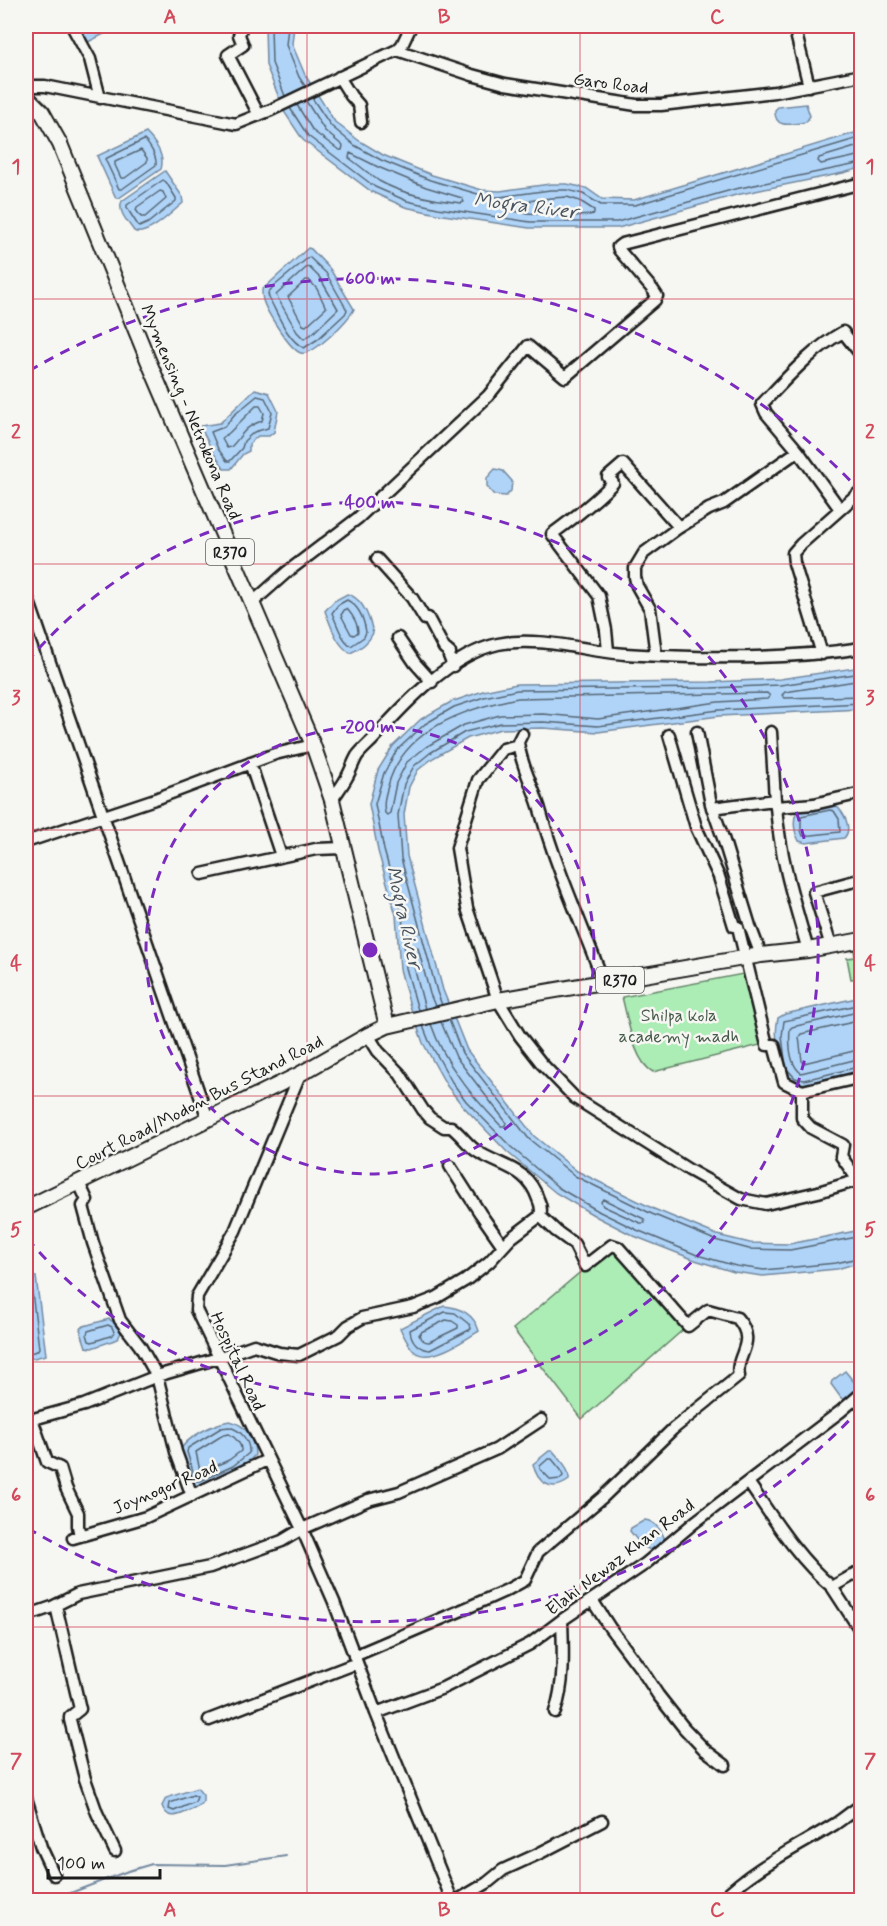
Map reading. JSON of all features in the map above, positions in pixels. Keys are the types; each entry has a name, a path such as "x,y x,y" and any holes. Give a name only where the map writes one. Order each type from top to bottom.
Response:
{"main road":[{"name":"Mymensing - Netrokona Road","path":"26,96 42,112 60,144 148,360 313,745 332,800 387,1026"},
{"name":"R370","path":"387,1026 494,1001 861,940"},
{"name":"Court Road/Modon Bus Stand Road","path":"26,1208 300,1074 387,1026"}],"street":[{"path":"72,26 90,59 100,98"},
{"path":"242,26 239,35 243,45 228,55 259,115"},
{"path":"26,86 45,86 236,124 271,110 397,50 411,26"},
{"path":"794,26 809,86"},
{"name":"Garo Road","path":"397,50 506,84 636,105 661,105 775,92 861,75"},
{"path":"337,78 359,105 361,122"},
{"path":"252,603 287,572 358,518 488,396 528,346 565,377 655,300 657,296 653,290 619,250 618,247 622,244 861,183"},
{"path":"840,508 798,451 766,413 762,404 808,359 843,332 861,356"},
{"path":"656,655 650,609 637,586 635,568 644,553 679,527 724,503 798,451"},
{"path":"608,651 598,596 552,534 587,508 605,491 613,483 608,477 623,464 679,527"},
{"path":"822,654 793,553 861,490"},
{"path":"377,559 412,598 425,619 428,618 444,648 450,653 453,666"},
{"path":"26,593 208,1119"},
{"path":"398,639 432,682"},
{"path":"332,800 357,756 389,722 453,666 474,654 498,645 522,642 656,655 786,657 861,648"},
{"path":"696,732 712,808 761,955"},
{"path":"771,732 778,831 787,879 808,950"},
{"path":"522,734 518,745 542,813 543,824 604,983"},
{"path":"669,735 696,827 718,877 734,926 738,927 767,1045 774,1045 784,1082 802,1091 861,1077"},
{"path":"26,842 158,798 275,754 313,745"},
{"path":"518,745 503,749 478,780 457,848 467,908 494,1001 542,1064 575,1098 689,1170 741,1199 766,1204 861,1179"},
{"path":"250,763 281,856"},
{"path":"712,808 775,803 814,804 861,792 859,782 861,782"},
{"path":"202,874 316,849 344,848"},
{"path":"831,946 814,892 861,879"},
{"path":"29,1420 84,1405 157,1376 255,1345 285,1354 298,1355 339,1335 348,1326 362,1318 413,1307 436,1298 489,1262 511,1238 540,1216 542,1209 535,1187 529,1180 513,1169 478,1152 452,1127 444,1126 430,1118 400,1074 378,1052 368,1035"},
{"name":"Hospital Road","path":"300,1074 235,1231 197,1296 196,1310 302,1529 334,1602 376,1713 452,1900"},
{"path":"802,1091 802,1118 811,1128 843,1145 841,1156 855,1176 861,1179"},
{"path":"450,1166 503,1246"},
{"path":"79,1183 87,1200 82,1206 93,1243 120,1320 141,1346 157,1376 176,1452 192,1496"},
{"path":"208,1720 356,1660 525,1580 538,1552 603,1497 673,1429 739,1376 737,1369 746,1348 746,1334 737,1318 708,1310 688,1326 618,1247 612,1245 585,1266 574,1244 540,1216"},
{"name":"Elahi Newaz Khan Road","path":"376,1713 443,1688 530,1644 645,1564 695,1522 841,1411 861,1393"},
{"name":"Joynogor Road","path":"29,1420 47,1462 60,1468 66,1488 78,1513 76,1537 146,1517 267,1460"},
{"path":"26,1616 56,1606 78,1594 210,1567 282,1541 302,1529 368,1500 399,1492 497,1449 541,1420"},
{"path":"748,1482 798,1550 832,1587 861,1633"},
{"path":"832,1587 861,1570"},
{"path":"592,1600 658,1695 684,1728 705,1750 725,1765"},
{"path":"56,1606 80,1709 70,1717 72,1730 84,1779 115,1851"},
{"path":"555,1712 561,1695 563,1678 562,1620"},
{"path":"26,1798 41,1847 54,1875"},
{"path":"722,1900 733,1889 762,1869 861,1805"},
{"path":"458,1900 487,1883 503,1870 602,1821"}],"green space":[{"path":"861,949 861,978 851,979 847,958 855,957 854,950"},
{"name":"Shilpa kola academy madh","path":"748,973 764,1044 653,1072 646,1066 632,1038 622,997"},
{"path":"613,1247 685,1328 582,1419 513,1329 604,1252"}],"water":[{"path":"75,26 108,26 106,33 86,43"},
{"name":"Mogra River","path":"265,26 294,26 292,44 305,75 335,122 358,140 383,155 432,175 482,190 500,191 567,184 586,188 602,199 634,200 861,131 861,168 736,195 618,228 529,228 405,207 372,192 303,140 285,113 266,65"},
{"path":"806,104 810,116 806,122 785,124 777,121 775,110 778,107"},
{"path":"146,133 160,154 161,169 116,198 97,156"},
{"path":"165,171 182,196 183,203 152,228 146,231 134,231 122,213 122,201"},
{"path":"308,248 330,269 354,309 322,343 306,353 301,353 291,345 273,321 263,300 262,290"},
{"path":"255,389 269,393 278,411 274,432 269,436 258,436 249,444 249,451 243,454 231,469 224,469 200,426 220,423"},
{"path":"495,469 503,471 512,481 511,491 506,496 494,495 487,487 487,478"},
{"path":"347,594 362,604 373,633 363,646 350,653 338,640 325,611 334,601"},
{"name":"Mogra River","path":"861,667 861,709 719,716 598,732 543,728 501,729 468,738 433,758 418,770 409,787 404,814 407,856 443,990 467,1050 534,1136 577,1171 654,1209 717,1235 750,1243 789,1244 861,1230 861,1262 837,1269 763,1276 734,1272 695,1260 634,1236 556,1193 507,1152 447,1086 423,1043 410,1006 400,969 396,915 378,851 369,804 378,770 393,746 421,719 451,702 483,691 517,684 780,679"},
{"path":"835,805 846,821 848,830 844,838 806,843 799,841 794,826 797,811"},
{"path":"861,997 861,1071 805,1086 787,1079 778,1049 776,1034 778,1018 785,1014"},
{"path":"26,1275 36,1277 46,1355 26,1360"},
{"path":"444,1306 466,1313 474,1320 479,1331 457,1345 438,1353 421,1355 415,1352 400,1328"},
{"path":"109,1319 117,1324 121,1332 118,1339 92,1348 86,1347 80,1329"},
{"path":"845,1371 859,1388 845,1400 831,1384"},
{"path":"230,1421 249,1433 255,1455 227,1476 209,1484 193,1487 180,1451 188,1441 202,1432"},
{"path":"549,1451 553,1451 564,1464 569,1476 569,1480 557,1486 551,1486 542,1481 533,1464"},
{"path":"645,1520 661,1531 665,1542 652,1551 641,1545 630,1531 631,1528"},
{"path":"197,1788 203,1795 203,1802 198,1807 175,1816 166,1813 162,1806 166,1798"}],"waterway":[{"path":"26,1896 60,1897 152,1864 225,1865 286,1856"}]}
